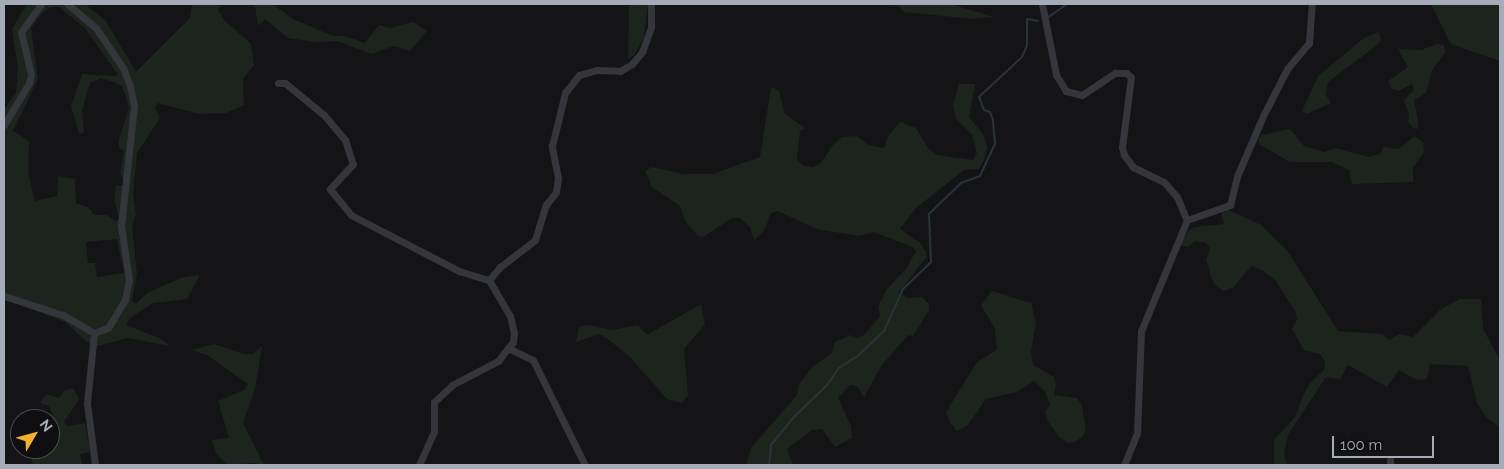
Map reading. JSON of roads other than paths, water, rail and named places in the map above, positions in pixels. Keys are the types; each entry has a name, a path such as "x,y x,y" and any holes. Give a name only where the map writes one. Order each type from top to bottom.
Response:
{"street":[{"path":"4,125 29,84 30,74 21,32 41,4"},
{"path":"4,296 63,315 94,333 103,333 118,316 129,280 121,226 134,106 123,68 96,28 67,4"},
{"path":"489,280 500,267 534,240 546,205 556,192 558,178 552,146 566,93 579,75 597,70 620,71 632,64 642,52 651,27 651,4"},
{"path":"1042,4 1056,75 1066,91 1082,95 1115,73 1126,73 1131,77 1122,147 1124,155 1133,167 1164,182 1177,197 1187,220 1141,331 1137,433 1124,465"},
{"path":"1187,220 1230,205 1238,174 1260,122 1287,69 1309,43 1312,4"},
{"path":"278,83 285,83 324,115 346,140 353,164 330,189 351,215 459,270 489,280 513,325 510,349 498,361 452,385 434,402 434,432 419,465"},
{"path":"94,333 87,403 95,465"},
{"path":"510,349 533,360 585,465"}],"waterway":[{"path":"1047,18 1067,4"},
{"path":"769,465 771,445 793,418 827,385 839,368 859,355 884,331 903,289 931,262 929,214 961,183 980,176 995,144 993,120 990,112 984,110 979,97 1022,57 1027,45 1027,19 1038,21"}]}
